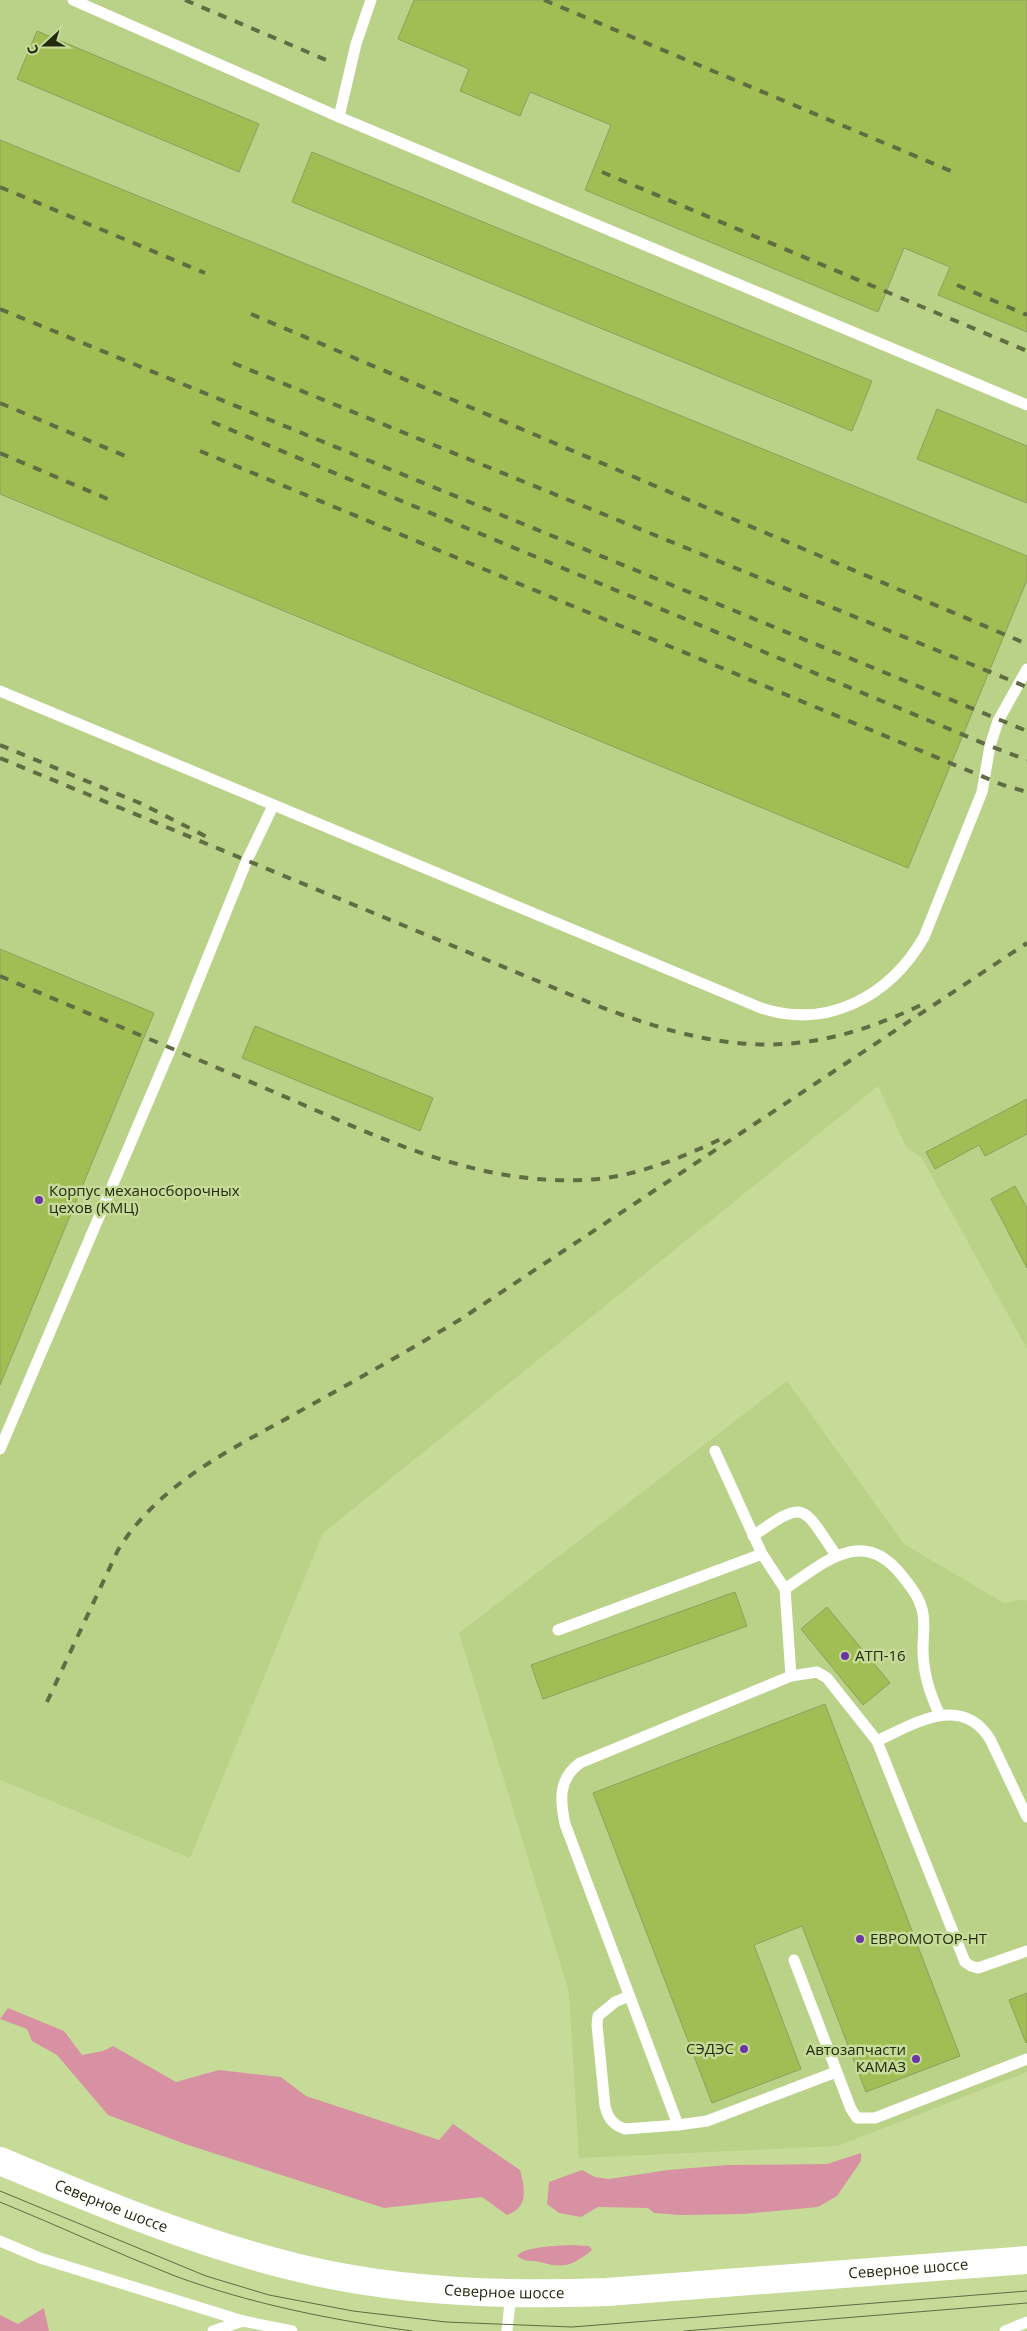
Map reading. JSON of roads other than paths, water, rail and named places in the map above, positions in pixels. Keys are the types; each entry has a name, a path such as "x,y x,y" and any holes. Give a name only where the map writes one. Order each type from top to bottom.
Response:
{"main road":[{"name":"Северное шоссе","path":"0,2161 121,2212 225,2247 299,2268 418,2286 511,2293 607,2292 1027,2260"}],"lane":[{"path":"73,0 339,117 1027,405"},
{"path":"339,117 356,44 371,0"},
{"path":"0,691 761,1008 794,1016 832,1011 854,1004 871,995 915,953 924,937 982,792 990,746 998,721 1027,669"},
{"path":"0,1449 171,1048 247,860 273,806"},
{"path":"715,1451 762,1554 785,1589 791,1676"},
{"path":"753,1536 794,1510 802,1512 810,1518 836,1555"},
{"path":"785,1589 836,1555 854,1550 884,1558 896,1568 918,1599 923,1614 925,1677 940,1715"},
{"path":"558,1630 762,1554"},
{"path":"678,2125 566,1824 561,1805 561,1790 572,1769 580,1764 791,1676 817,1672 827,1678 877,1741 964,1962 978,1968 1027,1951"},
{"path":"877,1741 940,1715 967,1717 983,1728 1027,1817"},
{"path":"794,1960 850,2109 857,2118 875,2118 1027,2059"},
{"path":"629,1996 615,2002 598,2016 597,2025 604,2106 608,2116 619,2127 625,2129 707,2122 836,2072"},
{"path":"0,2241 40,2258 243,2320 292,2331"},
{"path":"506,2331 511,2293"},
{"path":"213,2331 243,2320"},
{"path":"1005,2331 1027,2322"}],"tram line":[{"path":"0,2191 206,2276 269,2295 353,2311 446,2322 572,2327 1027,2291"},
{"path":"0,2202 153,2267 204,2286 292,2310 412,2331"},
{"path":"684,2331 1027,2303"}],"railway":[{"path":"185,0 331,62"},
{"path":"544,0 958,174"},
{"path":"602,172 1027,351"},
{"path":"0,187 205,273"},
{"path":"957,285 1027,315"},
{"path":"0,309 1027,731"},
{"path":"251,314 1027,644"},
{"path":"233,363 1027,687"},
{"path":"0,403 130,458"},
{"path":"212,422 1027,760"},
{"path":"200,451 1003,785 1027,792"},
{"path":"0,453 110,500"},
{"path":"0,745 142,804 211,839"},
{"path":"0,758 588,1002 633,1019 676,1032 716,1040 755,1044 795,1043 836,1036 878,1023 923,1004"},
{"path":"47,1702 118,1550 136,1525 179,1484 229,1450 461,1319 1027,943"},
{"path":"0,976 377,1136 457,1164 498,1174 540,1179 583,1180 620,1176 673,1160 723,1138"}],"place":[{"name":"Корпус механосборочных цехов (КМЦ)","path":"39,1200"},
{"name":"АТП-16","path":"845,1656"},
{"name":"ЕВРОМОТОР-НТ","path":"860,1939"},
{"name":"СЭДЭС","path":"744,2049"},
{"name":"Автозапчасти КАМАЗ","path":"916,2059"}]}
